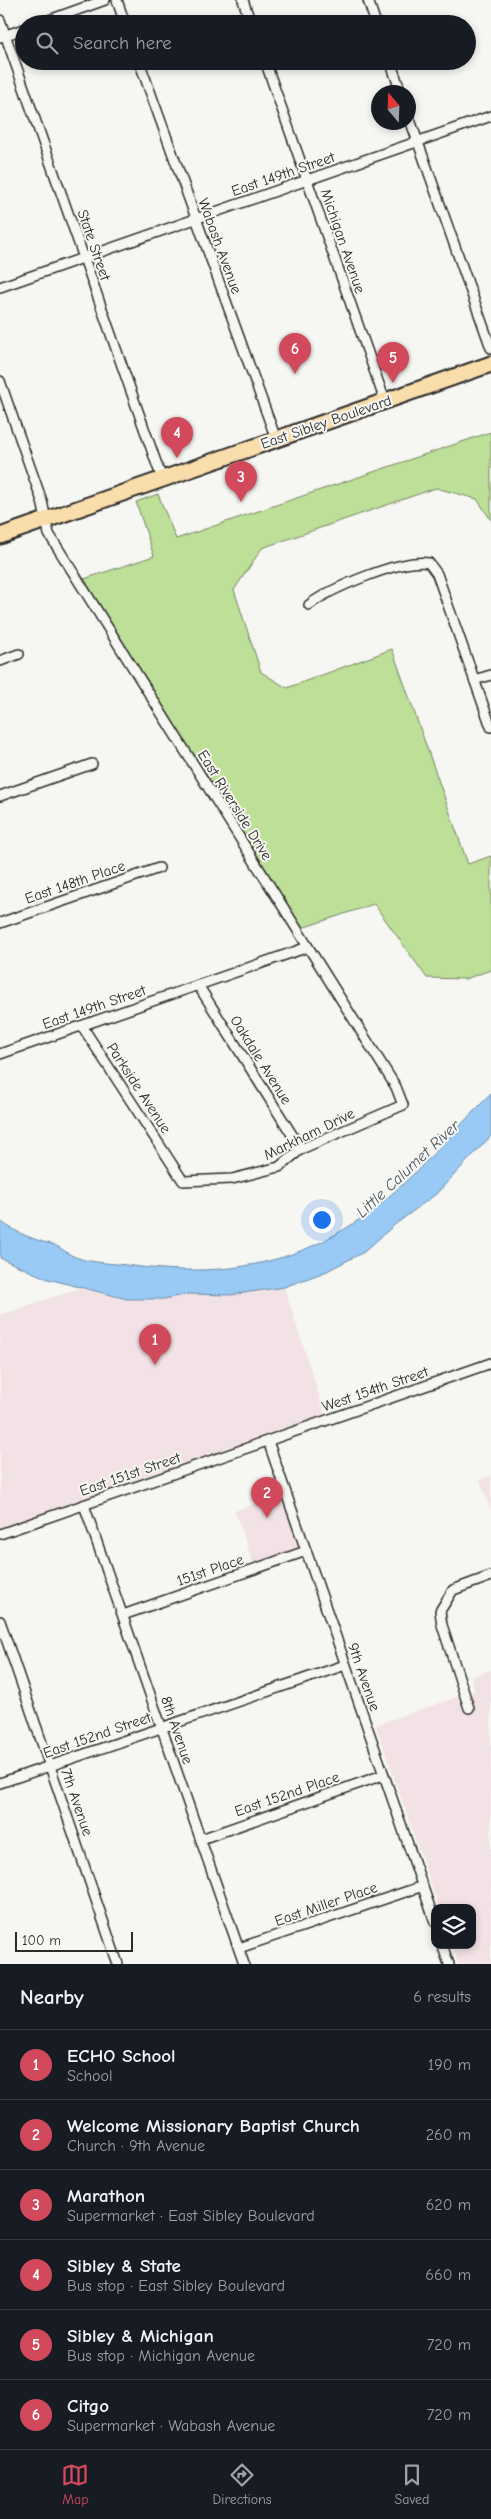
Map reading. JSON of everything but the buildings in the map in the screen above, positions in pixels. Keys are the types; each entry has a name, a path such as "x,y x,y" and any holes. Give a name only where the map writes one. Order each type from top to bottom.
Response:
{"main road":[{"name":"East Sibley Boulevard","path":"0,536 491,364"}],"street":[{"path":"63,15 105,0"},
{"path":"116,0 122,15"},
{"path":"243,0 248,15"},
{"path":"368,0 373,15"},
{"name":"State Street","path":"0,20 3,36 15,69"},
{"path":"3,36 15,32"},
{"name":"State Street","path":"15,70 162,479"},
{"name":"Wabash Avenue","path":"142,70 276,439"},
{"name":"Michigan Avenue","path":"268,70 385,401"},
{"path":"393,70 399,85"},
{"name":"East 149th Street","path":"0,287 491,116"},
{"path":"414,130 491,348"},
{"name":"East Riverside Drive","path":"0,381 42,501 49,534 396,1087 403,1105"},
{"path":"309,605 320,596 342,586 413,563 429,563 437,574 491,727"},
{"path":"0,661 19,654"},
{"path":"474,680 491,675"},
{"path":"0,796 92,764"},
{"name":"East 148th Place","path":"0,923 159,868"},
{"name":"East 149th Street","path":"0,1054 308,947"},
{"name":"Oakdale Avenue","path":"198,986 301,1150"},
{"name":"Parkside Avenue","path":"82,1026 172,1166"},
{"name":"Markham Drive","path":"172,1166 183,1181 232,1179 279,1167 301,1150 403,1105"},
{"name":"West 154th Street","path":"268,1441 491,1363"},
{"name":"East 151st Street","path":"0,1534 268,1441"},
{"name":"9th Avenue","path":"268,1441 431,1910"},
{"name":"8th Avenue","path":"84,1504 244,1964"},
{"name":"151st Place","path":"123,1615 306,1551"},
{"path":"469,1708 442,1625 440,1611 453,1590 491,1576"},
{"name":"7th Avenue","path":"0,1621 118,1964"},
{"name":"East 152nd Street","path":"0,1783 345,1665"},
{"name":"East 152nd Place","path":"201,1839 383,1775"},
{"name":"East Miller Place","path":"239,1948 423,1886"},
{"path":"443,1949 449,1964"}],"shaded area":[{"path":"284,1287 325,1414 0,1527 0,1315 80,1288 127,1299 148,1300 189,1294 230,1295"},
{"path":"491,1476 491,1511 480,1480"},
{"path":"281,1495 299,1545 297,1550 254,1566 235,1511"},
{"path":"491,1670 491,1964 458,1964 453,1949 476,1949 476,1904 438,1904 376,1725 475,1691 471,1677"}],"green space":[{"path":"491,432 491,520 477,499 436,488 262,548 234,590 261,672 287,688 392,649 468,864 491,856 491,970 465,979 427,978 374,904 302,928 84,579 154,556 136,502 158,494 176,539"}],"water":[{"path":"491,1094 491,1136 436,1194 393,1226 364,1252 325,1272 284,1287 230,1295 189,1294 164,1299 127,1299 48,1279 0,1258 0,1221 18,1232 54,1245 74,1257 102,1263 161,1269 196,1270 229,1268 261,1263 292,1254 323,1241 352,1224 396,1191"}],"place":[{"name":"Citgo","path":"295,374"},
{"name":"Sibley & Michigan","path":"393,383"},
{"name":"Sibley & State","path":"177,458"},
{"name":"Marathon","path":"241,502"},
{"name":"ECHO School","path":"155,1365"},
{"name":"Welcome Missionary Baptist Church","path":"267,1518"}],"water label":[{"name":"Little Calumet River","path":"408,1169"}]}
